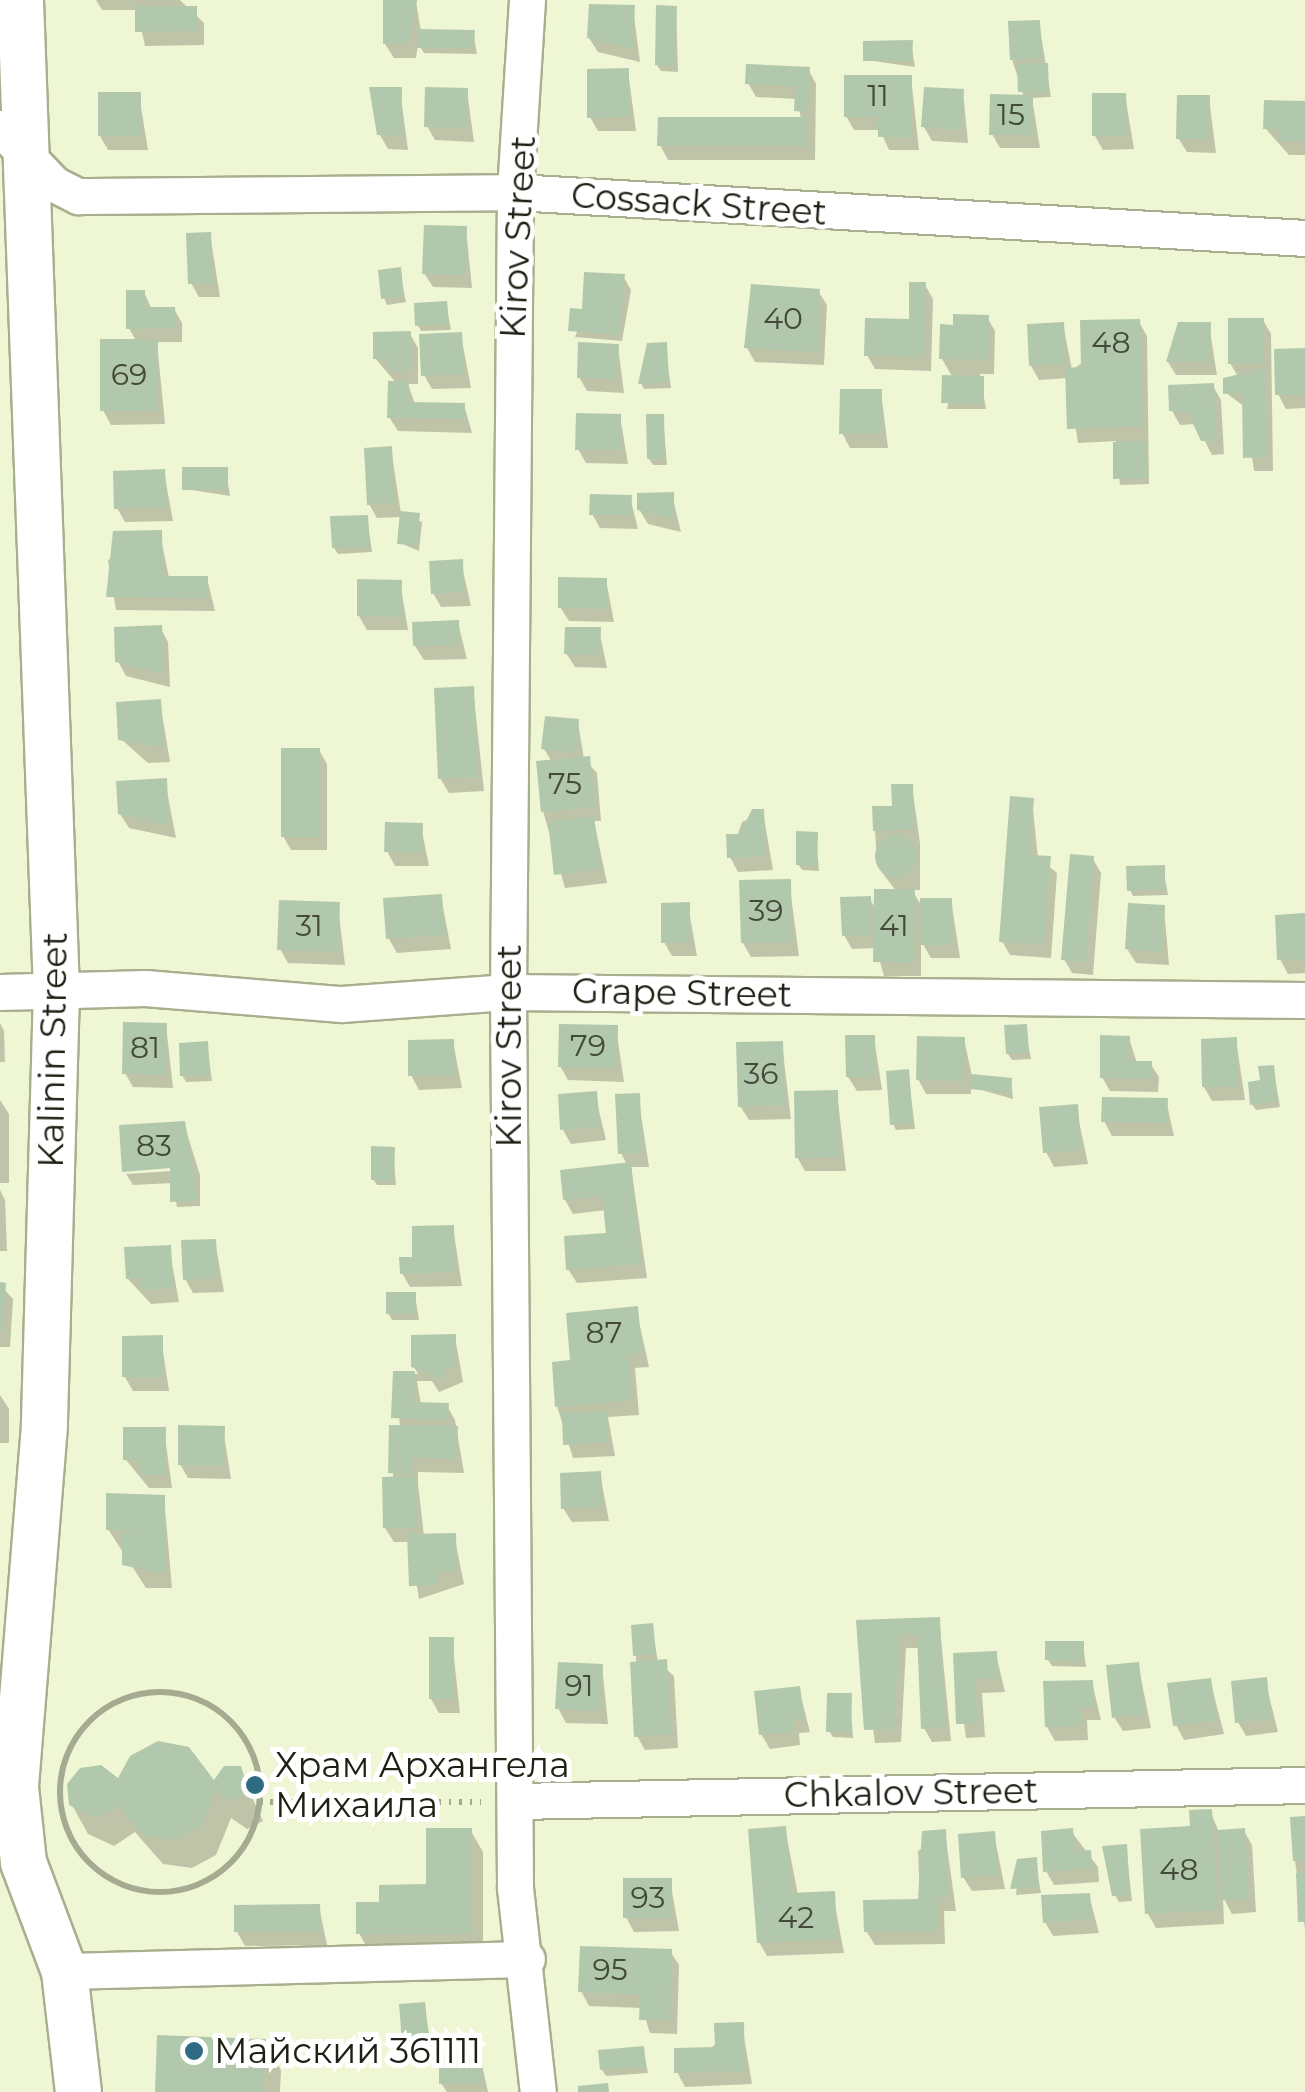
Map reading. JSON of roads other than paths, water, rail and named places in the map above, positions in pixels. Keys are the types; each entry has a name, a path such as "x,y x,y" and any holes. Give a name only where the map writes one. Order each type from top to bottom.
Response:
{"street":[{"name":"Kalinin Street","path":"20,0 13,144 56,990 44,1425 8,1788 23,1862 64,1971 78,2092"},
{"name":"Kirov Street","path":"527,0 515,192 508,992 515,1888 527,1960 538,2092"},
{"name":"Cossack Street","path":"13,144 54,184 108,198 515,192 1305,238"},
{"name":"Grape Street","path":"0,992 56,990 342,1004 508,992 1305,1000"},
{"name":"Chkalov Street","path":"517,1802 1305,1785"},
{"path":"64,1971 527,1960"}],"place":[{"name":"Храм Архангела Михаила","path":"255,1785"},
{"name":"Майский 361111","path":"194,2051"}]}
